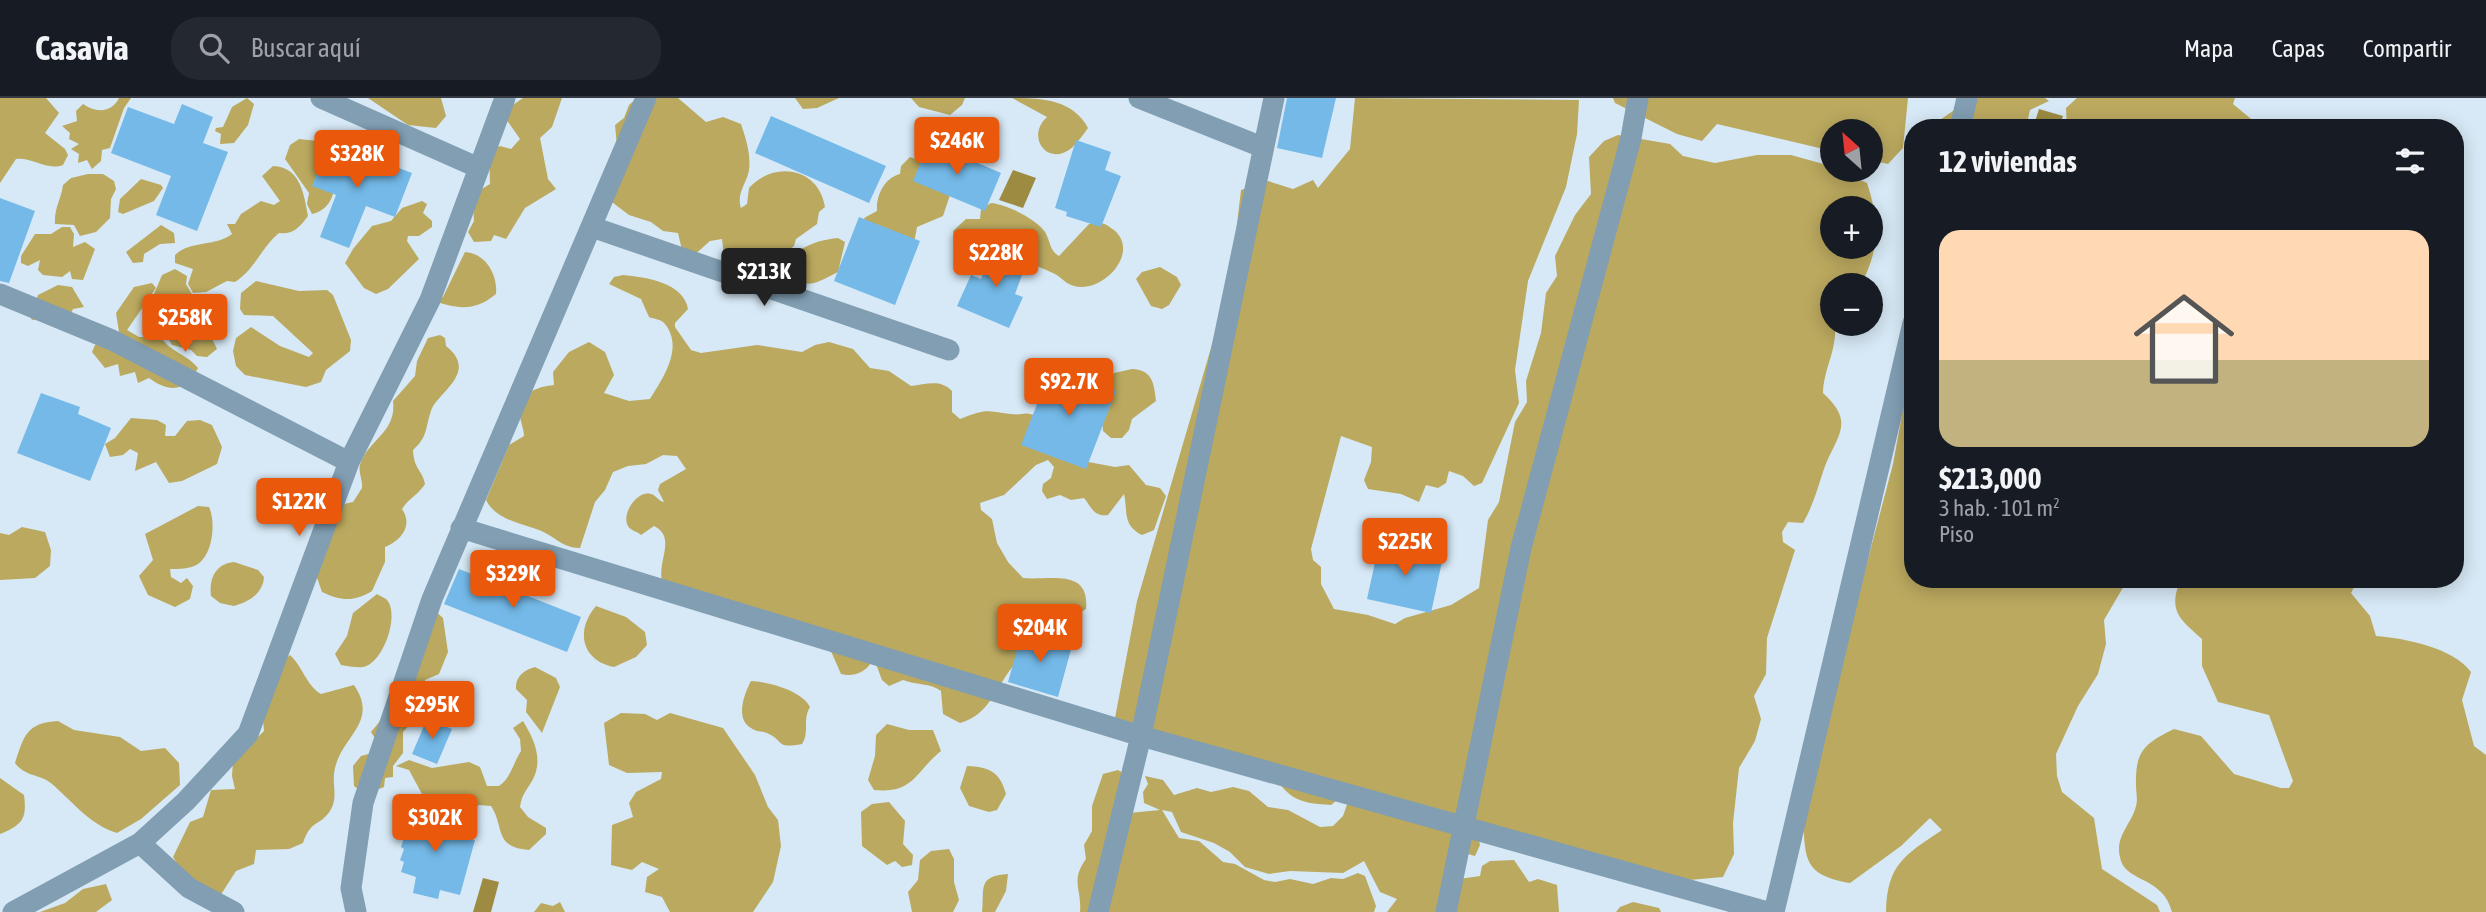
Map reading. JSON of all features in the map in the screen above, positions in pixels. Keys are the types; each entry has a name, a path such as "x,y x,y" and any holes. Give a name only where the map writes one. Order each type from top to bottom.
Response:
{"street":[{"path":"321,98 479,168"},
{"path":"13,912 140,843 186,800 248,733 349,462 430,300 506,98"},
{"path":"340,912 351,888 369,779 432,599 646,98"},
{"path":"1139,98 1262,147"},
{"path":"1098,912 1141,736 1274,98"},
{"path":"1446,912 1521,548 1631,138 1638,98"},
{"path":"1962,119 1967,98"},
{"path":"592,227 949,350"},
{"path":"0,294 112,340 349,462"},
{"path":"1774,912 1904,361"},
{"path":"461,528 1141,736 1768,912"},
{"path":"140,843 189,888 234,912"},
{"path":"351,888 356,912"}],"shaded area":[{"path":"0,98 46,98 59,113 45,133 65,149 68,155 63,165 51,166 16,159 0,183"},
{"path":"119,98 131,98 124,108 110,148 102,150 101,161 92,169 87,160 78,163 79,154 71,149 79,144 69,139 70,133 62,126 77,121 76,111 83,104 103,110 112,107"},
{"path":"247,98 254,104 248,125 234,143 220,144 221,134 215,131 216,128 223,127 232,107"},
{"path":"368,98 441,98 446,116 436,128 408,125"},
{"path":"523,98 562,98 552,127 540,138 548,179 556,189 525,208 506,239 494,235 491,241 474,242 468,232 474,221 472,195 490,184 489,151 500,146 511,149 520,139 506,119 510,107"},
{"path":"637,98 678,98 706,122 723,117 741,124 748,147 749,164 740,198 741,208 747,204 749,188 759,179 782,171 794,172 805,176 821,194 825,207 819,212 817,224 766,267 755,266 751,271 743,262 739,267 730,265 724,256 722,239 710,241 692,257 682,250 678,233 663,231 651,222 629,215 608,199 617,146 615,125 624,118 629,105"},
{"path":"795,98 839,98 817,108 803,109"},
{"path":"911,98 965,98 962,105 950,115 919,107"},
{"path":"1012,98 1055,102 1074,111 1088,128 1069,150 1053,154 1046,151 1039,140 1038,132 1047,117"},
{"path":"1355,98 1579,100 1577,134 1566,187 1528,281 1515,370 1519,403 1482,483 1474,486 1463,476 1449,471 1446,483 1438,488 1426,485 1419,502 1401,494 1368,489 1364,480 1371,462 1372,447 1341,436 1311,549 1313,560 1321,567 1321,584 1334,609 1368,615 1395,624 1405,618 1451,605 1479,588 1488,520 1499,502 1515,422 1527,402 1526,381 1541,333 1546,293 1557,276 1555,256 1575,215 1591,194 1589,157 1604,141 1618,135 1670,144 1683,156 1715,163 1757,155 1791,155 1820,163 1820,182 1867,183 1870,196 1820,196 1820,259 1872,259 1866,273 1820,273 1820,336 1835,336 1823,393 1839,412 1841,428 1803,523 1788,522 1782,532 1783,542 1795,550 1767,638 1766,674 1754,696 1761,719 1755,741 1739,768 1733,823 1734,854 1723,877 1678,881 1478,837 1480,845 1475,856 1468,854 1459,879 1480,876 1482,866 1490,861 1514,860 1529,882 1538,879 1557,885 1559,912 1387,912 1397,899 1380,892 1364,861 1343,873 1290,871 1269,874 1245,867 1230,852 1214,843 1181,832 1172,812 1162,810 1179,838 1199,841 1223,862 1235,864 1264,880 1275,882 1290,879 1313,884 1331,878 1343,879 1358,873 1365,876 1376,906 1374,912 1080,912 1079,873 1086,859 1084,845 1092,831 1092,806 1103,774 1118,770 1125,774 1129,813 1160,810 1144,803 1143,792 1148,784 1145,776 1163,780 1174,795 1197,788 1211,792 1233,787 1249,791 1268,807 1288,810 1320,827 1333,826 1343,816 1349,799 1370,790 1347,792 1331,805 1305,802 1292,796 1274,777 1115,718 1137,601 1230,283 1241,190 1268,181 1293,189 1313,180 1318,188 1350,149"},
{"path":"1613,98 1908,98 1903,148 1888,164 1883,163 1883,119 1820,119 1820,148 1717,124 1702,141 1677,134 1615,103"},
{"path":"1972,98 2045,98 2049,101 2030,110 2028,119 1941,119"},
{"path":"2077,98 2235,98 2233,104 2251,119 2067,119 2066,108"},
{"path":"2039,109 2063,116 2062,119 2036,119"},
{"path":"299,139 318,141 325,149 333,170 335,182 330,202 312,214 307,204 309,193 285,159 290,145"},
{"path":"910,157 922,161 951,192 943,216 917,227 914,243 866,222 864,218 877,211 882,188 890,179 900,174 901,166"},
{"path":"273,166 290,171 300,184 308,216 296,229 279,233 248,271 235,282 227,281 206,292 193,293 188,284 193,269 175,263 175,255 188,247 218,241 232,234 227,224 235,224 241,214 261,201 274,205 280,201 262,176"},
{"path":"1013,170 1036,178 1023,208 999,200"},
{"path":"103,174 114,181 116,189 111,199 110,218 96,232 80,236 74,225 55,224 56,213 63,185 71,178"},
{"path":"141,179 163,188 154,201 123,214 118,212 120,199"},
{"path":"422,201 427,204 423,213 432,221 432,227 419,236 408,236 407,241 419,259 388,289 376,294 364,288 345,263 353,249 372,226 391,221 402,208"},
{"path":"991,203 1013,209 1036,223 1045,232 1059,256 1089,224 1105,224 1121,239 1121,260 1115,270 1096,284 1074,286 1032,262 1026,254 1023,238 1017,235 1008,243 992,244 982,256 970,263 954,243 953,231 966,219 980,219 981,209"},
{"path":"161,225 174,233 175,243 160,244 144,254 143,262 133,263 126,252"},
{"path":"62,227 70,227 74,234 73,247 85,242 95,249 83,280 72,279 70,271 62,277 43,275 38,270 40,260 28,266 21,263 21,256 35,234 51,234"},
{"path":"838,238 845,242 838,272 808,284 791,276 792,257 813,243"},
{"path":"465,252 479,256 489,266 495,279 496,294 480,304 464,307 430,300 443,297"},
{"path":"1160,267 1177,277 1181,285 1169,305 1162,309 1151,306 1136,279 1142,272"},
{"path":"175,269 187,276 186,284 193,296 210,297 210,312 200,314 217,349 207,357 197,356 191,350 172,345 149,306 162,275"},
{"path":"623,275 663,283 679,293 688,309 675,323 675,327 691,350 701,353 757,345 802,352 829,342 853,349 870,368 889,371 911,386 933,383 948,387 952,391 952,412 960,419 986,411 1039,417 1083,461 1115,467 1129,465 1146,485 1160,488 1166,496 1154,530 1142,535 1131,527 1124,494 1108,515 1096,513 1084,498 1071,500 1060,495 1047,499 1042,491 1043,484 1051,478 1054,467 1048,460 1036,465 1004,495 980,503 981,510 992,519 997,543 1008,562 1023,578 1055,578 1074,582 1081,587 1085,596 1086,609 1030,649 1014,665 986,707 979,714 960,723 943,714 941,691 937,688 903,680 889,686 882,680 876,664 871,663 858,673 841,674 830,649 663,584 661,576 665,544 661,531 654,526 641,535 631,529 626,521 632,504 641,496 653,495 664,502 658,490 660,484 686,469 677,456 663,455 646,464 628,466 613,472 605,490 595,502 580,548 567,546 541,531 498,514 486,500 509,445 524,436 520,415 524,399 532,391 554,385 553,372 569,352 589,342 605,352 614,375 604,393 629,401 650,399 670,363 672,343 670,333 663,322 649,317 641,299 609,284 614,277"},
{"path":"256,281 299,291 327,290 333,295 351,340 350,351 326,370 321,382 306,387 245,375 236,366 233,351 236,338 251,327 280,346 309,357 313,353 273,316 244,315 240,309 241,293"},
{"path":"152,283 156,288 127,330 139,337 161,337 198,368 189,382 177,388 164,386 149,378 138,383 135,372 120,376 118,364 105,368 92,352 95,345 112,340 119,332 116,313 134,287"},
{"path":"58,285 72,287 84,307 73,309 70,315 32,320 30,316 38,295"},
{"path":"440,335 445,338 446,346 455,356 459,365 458,374 434,404 424,436 413,450 415,462 425,484 402,509 406,521 404,531 385,547 385,562 372,591 347,599 322,592 315,572 335,506 353,502 362,488 360,468 364,456 391,421 393,401 415,376 417,361 428,338"},
{"path":"1132,369 1144,372 1151,379 1156,401 1132,419 1129,430 1122,438 1111,438 1103,431 1100,398 1114,373"},
{"path":"1904,404 1904,588 2123,588 2104,620 2106,644 2098,674 2078,706 2056,754 2057,776 2062,792 2094,818 2102,869 2157,905 2160,912 1886,912 1890,882 1900,862 1942,830 1930,818 1901,846 1850,883 1821,874 1808,860 1802,810 1893,464"},
{"path":"131,418 157,420 166,425 165,436 175,436 187,421 200,420 212,425 222,447 217,464 182,481 169,483 156,462 135,471 138,453 130,449 123,455 110,457 105,444 115,438"},
{"path":"198,506 209,507 211,513 213,529 210,546 198,564 188,568 170,569 171,577 181,583 187,578 193,586 190,599 175,607 148,595 139,576 153,560 145,534"},
{"path":"22,527 45,532 51,550 50,566 35,578 0,580 0,533 9,535"},
{"path":"234,562 258,570 264,577 261,588 254,596 234,606 220,603 211,596 211,590 212,578 218,569"},
{"path":"2354,588 2351,593 2370,616 2376,636 2428,646 2453,657 2471,672 2462,700 2474,746 2486,755 2486,912 2172,912 2161,892 2125,868 2121,861 2119,845 2137,804 2137,764 2149,744 2164,734 2174,729 2201,736 2234,774 2281,788 2289,788 2293,781 2269,715 2218,702 2202,666 2202,639 2178,614 2175,599 2177,590"},
{"path":"377,594 387,600 392,616 383,648 370,664 363,667 341,665 335,654 347,636 353,613"},
{"path":"596,606 626,617 645,632 647,645 636,657 614,667 594,658 588,651 584,634 586,624"},
{"path":"433,609 443,618 448,652 439,674 425,680 427,706 403,732 403,753 393,766 393,777 385,778 384,787 380,789 361,790 354,786 353,766 361,756 372,753 378,743 371,732 385,715"},
{"path":"290,655 321,694 354,685 361,698 361,719 339,756 335,768 334,801 330,811 309,830 303,843 289,849 256,850 254,864 236,871 220,896 186,878 173,857 190,822 203,817 211,790 235,789 233,761 264,731 261,694 275,668"},
{"path":"535,667 556,678 560,687 542,733 526,712 527,700 516,689 521,675"},
{"path":"751,681 784,688 806,701 810,707 802,744 784,745 773,736 746,724 742,706"},
{"path":"621,713 645,714 657,720 670,713 723,728 755,775 768,807 778,820 781,846 773,882 753,912 670,912 662,897 645,892 647,877 659,869 642,862 632,870 611,865 612,825 633,817 629,803 636,792 661,779 662,772 627,773 609,765 604,723"},
{"path":"58,721 74,730 120,737 141,751 165,748 179,763 180,785 141,819 117,833 107,829 90,818 48,781 23,771 15,763 24,738 33,728"},
{"path":"523,721 534,742 537,765 520,807 528,817 546,828 546,834 529,850 510,845 505,840 491,806 479,805 463,813 448,806 437,806 422,794 409,770 396,766 409,760 432,768 469,762 480,767 487,786 499,786 509,775 521,751 520,739 513,728"},
{"path":"887,724 909,730 933,730 941,751 906,785 898,789 874,790 868,780 875,756 876,735"},
{"path":"967,766 988,769 1001,780 1006,794 997,810 989,812 969,806 960,788"},
{"path":"0,778 24,795 25,803 22,820 0,834"},
{"path":"889,802 905,821 903,844 913,855 912,865 902,867 895,861 887,865 862,846 861,812 872,804"},
{"path":"949,849 954,859 954,882 959,900 953,912 912,912 908,892 918,880 920,860 931,851"},
{"path":"1008,874 1006,891 995,912 982,912 983,891 987,881 998,875"},
{"path":"483,878 499,882 491,912 473,912"},
{"path":"106,884 112,900 96,912 40,912 65,903 83,889"},
{"path":"560,902 565,912 534,912 541,903 553,906"},
{"path":"1633,902 1659,908 1661,912 1616,912 1620,907"}],"building":[{"path":"1287,98 1336,98 1322,158 1277,148"},
{"path":"182,104 213,117 203,143 228,152 197,231 156,215 171,176 111,153 128,107 174,124"},
{"path":"771,116 886,166 869,203 755,153"},
{"path":"1076,140 1111,152 1105,170 1121,176 1101,227 1066,216 1067,212 1055,208"},
{"path":"329,142 412,173 395,217 366,206 349,248 320,237 336,195 312,186"},
{"path":"929,142 1001,173 985,211 913,181"},
{"path":"0,198 35,211 9,283 0,281"},
{"path":"859,217 920,241 895,305 834,281"},
{"path":"995,247 1028,259 1015,294 1023,297 1009,328 957,306 971,275 981,279"},
{"path":"1052,366 1116,391 1086,469 1021,445"},
{"path":"41,393 80,407 78,414 111,428 90,481 17,453"},
{"path":"1379,544 1443,557 1431,613 1367,599"},
{"path":"459,569 581,617 567,652 444,604"},
{"path":"1022,632 1072,646 1058,697 1008,682"},
{"path":"427,719 452,729 437,764 412,754"},
{"path":"414,807 452,817 449,833 475,840 460,895 440,890 438,899 413,893 416,877 401,872 404,862 400,860 404,849 401,847"}]}
